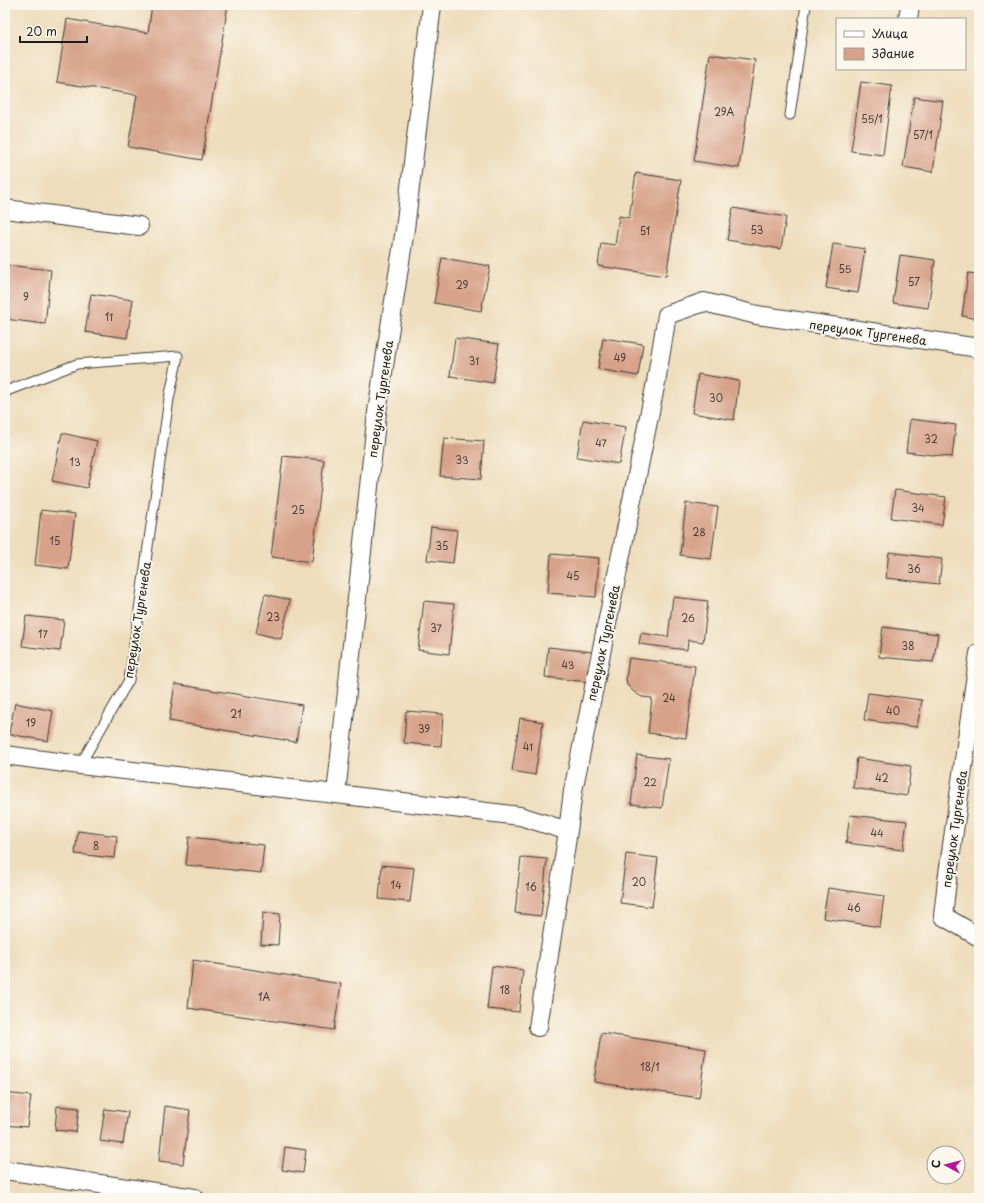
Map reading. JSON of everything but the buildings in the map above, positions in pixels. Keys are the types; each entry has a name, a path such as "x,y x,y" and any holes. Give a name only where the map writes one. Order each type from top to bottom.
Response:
{"street":[{"name":"переулок Тургенева","path":"336,794 377,412 405,229 432,5"},
{"path":"908,18 910,5"},
{"path":"5,209 139,226"},
{"name":"переулок Тургенева","path":"568,831 573,791 655,390 667,314 704,302 755,315 979,348"},
{"name":"переулок Тургенева","path":"979,653 943,916 979,937"},
{"path":"5,755 520,816 568,831 538,1027"},
{"path":"5,1170 195,1198"}],"lane":[{"path":"790,115 806,5"},
{"name":"переулок Тургенева","path":"5,393 9,390 77,364 178,356 169,399 129,680 80,765"}]}
